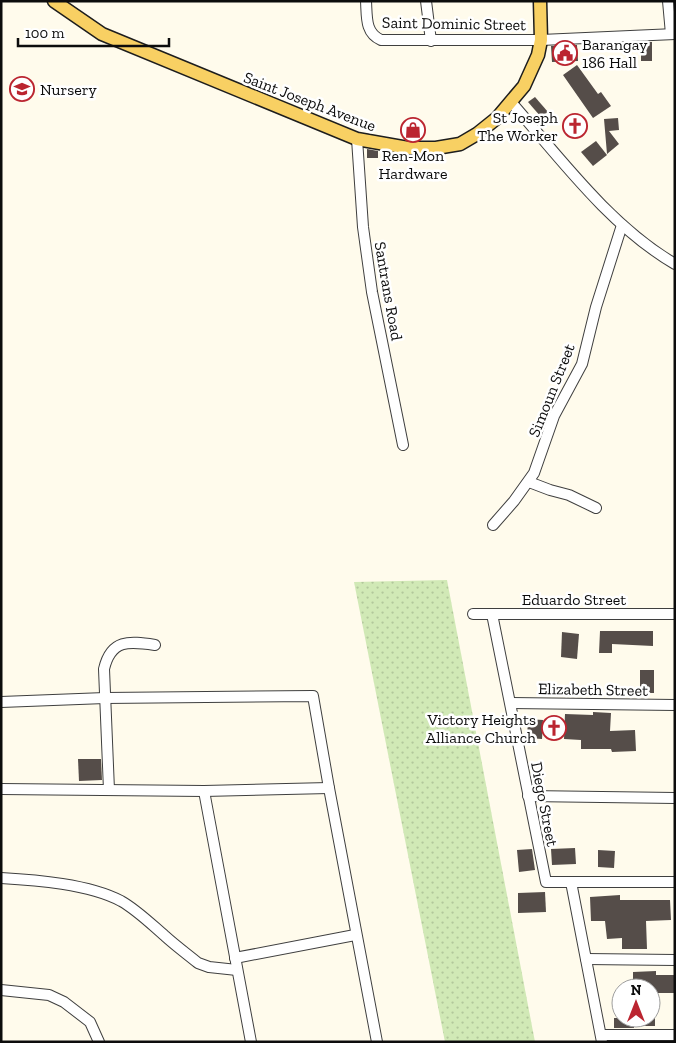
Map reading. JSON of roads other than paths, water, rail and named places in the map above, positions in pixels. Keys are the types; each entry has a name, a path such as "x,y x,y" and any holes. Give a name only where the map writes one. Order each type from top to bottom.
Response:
{"main road":[{"name":"Saint Joseph Avenue","path":"54,1 102,34 357,139 408,148 436,148 460,144 477,134 497,118 524,86 532,72 541,40 540,1"}],"street":[{"name":"Saint Dominic Street","path":"366,1 370,33 374,38 381,40 541,40 673,34"},
{"path":"426,1 431,41"},
{"path":"668,1 673,34"},
{"path":"511,102 622,225 640,241 675,264"},
{"name":"Santrans Road","path":"357,139 363,227 372,292 403,445"},
{"name":"Simoun Street","path":"494,525 529,482 539,463 554,416 582,364 596,307 622,225"},
{"path":"529,482 569,495 596,508"},
{"name":"Eduardo Street","path":"474,614 675,614"},
{"name":"Diego Street","path":"492,614 546,882 571,882"},
{"path":"109,790 104,669 107,658 112,650 130,642 155,645"},
{"path":"1,702 106,698 313,696 355,934 377,1042"},
{"name":"Elizabeth Street","path":"511,703 675,705"},
{"path":"1,790 204,791 328,788"},
{"path":"204,791 251,1042"},
{"path":"528,796 675,798"},
{"path":"1,878 68,885 120,900 198,963 209,967 237,970"},
{"path":"675,882 571,882 602,1039 675,1035"},
{"path":"235,958 355,934"},
{"path":"586,960 675,960"},
{"path":"1,990 49,995 64,1002 90,1022 99,1042"}],"place":[{"name":"Barangay 186 Hall","path":"565,53"},
{"name":"Nursery","path":"22,89"},
{"name":"St Joseph The Worker","path":"575,126"},
{"name":"Ren-Mon Hardware","path":"413,130"},
{"name":"Victory Heights Alliance Church","path":"554,728"}]}
